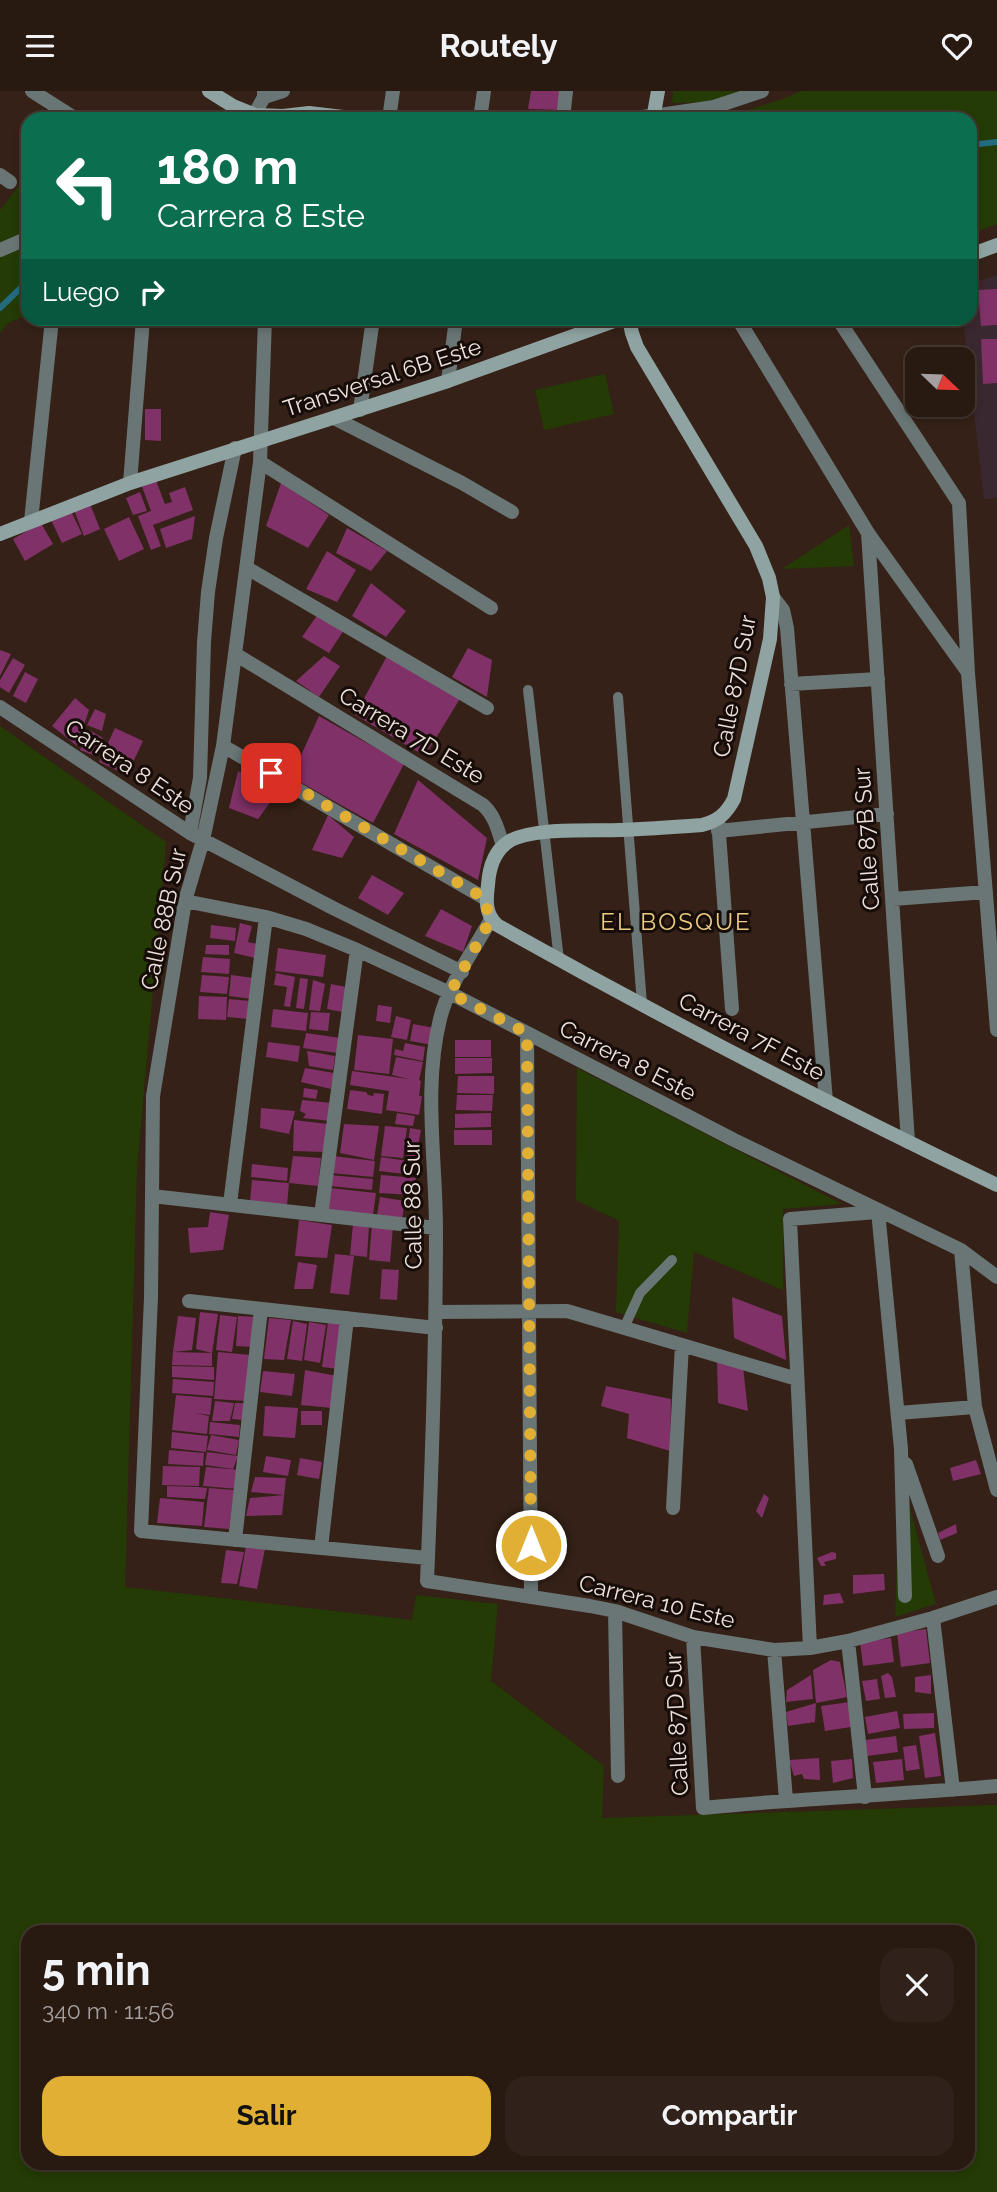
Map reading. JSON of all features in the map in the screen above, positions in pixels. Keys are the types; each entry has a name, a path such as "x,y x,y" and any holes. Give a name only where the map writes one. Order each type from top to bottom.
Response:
{"street":[{"path":"32,91 65,112"},
{"path":"209,91 244,112"},
{"path":"256,112 264,94 283,91"},
{"path":"390,112 393,91"},
{"path":"481,112 484,91"},
{"path":"564,112 566,91"},
{"path":"654,112 657,91"},
{"path":"683,112 713,107 762,91"},
{"path":"0,250 21,241"},
{"path":"977,252 997,245"},
{"path":"31,521 51,326"},
{"path":"130,483 142,326"},
{"name":"Calle 88B Sur","path":"235,1540 141,1531 151,1297 153,1096 197,837 223,746 260,462 265,326"},
{"path":"360,410 372,326"},
{"path":"448,381 455,326"},
{"name":"Transversal 6B Este","path":"0,534 130,483 448,381 601,326"},
{"name":"Calle 87D Sur","path":"631,326 637,347 756,546 769,578 773,597 770,639 734,799 718,826"},
{"path":"742,326 868,533 968,673"},
{"path":"843,326 959,503 968,673 997,1030"},
{"path":"334,418 512,512"},
{"name":"Calle 88B Sur","path":"197,837 208,592 235,448"},
{"path":"260,462 491,608"},
{"name":"Calle 87B Sur","path":"868,533 908,1142"},
{"path":"247,568 487,708"},
{"path":"773,597 783,610 787,628 826,1101"},
{"name":"Carrera 7D Este","path":"235,655 483,805 496,823 503,846"},
{"path":"791,684 878,678"},
{"name":"Carrera 8 Este","path":"0,707 197,837 461,972"},
{"path":"223,746 486,899"},
{"path":"491,919 486,899 489,872 493,860 503,846 518,837 544,832 803,823 887,814"},
{"path":"718,826 732,1009"},
{"path":"892,899 986,892"},
{"name":"Carrera 8 Este","path":"185,901 266,917 306,929 450,993 734,1140 961,1250 997,1277"},
{"path":"230,1204 266,917"},
{"name":"Carrera 7F Este","path":"491,919 559,960 826,1101 997,1185"},
{"name":"Calle 88 Sur","path":"427,1581 436,1328 436,1228 431,1099 433,1069 441,1017 450,993 491,919"},
{"path":"321,1215 357,950"},
{"path":"527,1033 531,1597"},
{"path":"152,1196 436,1228"},
{"path":"810,1648 790,1219 878,1212 901,1449 905,1597"},
{"path":"961,1250 975,1407 997,1490"},
{"path":"189,1301 436,1328"},
{"path":"261,1309 235,1540 428,1558"},
{"path":"436,1312 567,1311 797,1379"},
{"path":"321,1548 347,1318"},
{"path":"673,1508 682,1345"},
{"path":"898,1413 975,1407"},
{"path":"901,1449 938,1556"},
{"name":"Carrera 10 Este","path":"427,1581 615,1611 693,1637 774,1650 810,1648 848,1640 933,1619 997,1597"},
{"path":"615,1611 618,1776"},
{"path":"933,1619 953,1790"},
{"name":"Calle 87D Sur","path":"693,1637 703,1808 786,1800"},
{"path":"848,1640 865,1797"},
{"path":"774,1650 786,1800 865,1797 997,1786"}],"lane":[{"path":"528,690 559,960"},
{"path":"618,697 642,1004"},
{"path":"624,1328 640,1293 672,1260"}],"shaded area":[{"path":"997,275 997,498 984,499 974,417 975,347 966,347 964,326 977,326 977,282"}],"green space":[{"path":"673,91 752,91 710,102 672,103"},
{"path":"801,91 997,91 997,224 977,231 977,112 742,112"},
{"path":"21,183 21,317 7,324 0,333 0,210"},
{"path":"605,374 614,414 544,430 535,390"},
{"path":"849,525 854,566 782,569"},
{"path":"0,726 166,842 137,1170 125,1587 412,1620 416,1595 498,1604 491,1681 604,1766 602,1818 997,1805 997,2192 0,2192"},
{"path":"577,1068 842,1204 783,1209 783,1290 694,1252 687,1333 616,1312 619,1221 576,1200"},
{"path":"900,1472 936,1604 895,1617"}],"building":[{"path":"531,91 562,91 561,110 528,109"},
{"path":"997,289 997,325 981,326 978,290"},
{"path":"981,339 997,339 997,383 983,384"},
{"path":"145,409 161,409 161,441 145,440"},
{"path":"155,478 165,504 172,502 169,493 185,487 193,510 153,525 161,546 151,550 138,516 151,511 141,484"},
{"path":"281,483 329,515 308,548 266,526"},
{"path":"140,492 147,511 133,515 126,498"},
{"path":"90,504 100,529 84,536 74,510"},
{"path":"70,509 82,534 62,543 50,518"},
{"path":"195,516 192,539 166,548 160,529"},
{"path":"129,517 144,549 119,561 104,529"},
{"path":"41,523 53,544 25,561 13,539"},
{"path":"347,528 387,551 371,571 336,553"},
{"path":"327,551 356,570 337,602 306,589"},
{"path":"371,583 406,611 386,637 352,616"},
{"path":"318,614 344,630 329,653 302,637"},
{"path":"468,648 492,660 487,697 452,677"},
{"path":"0,650 11,654 0,676"},
{"path":"324,656 340,666 319,697 296,681"},
{"path":"387,656 461,697 425,756 355,715"},
{"path":"13,658 25,665 9,693 0,687 0,680"},
{"path":"25,672 38,679 26,703 13,696"},
{"path":"75,698 89,710 77,746 52,726"},
{"path":"95,709 106,714 102,731 87,725"},
{"path":"319,716 404,764 373,823 291,777"},
{"path":"115,728 143,741 127,775 99,762"},
{"path":"89,730 103,738 93,755 80,750"},
{"path":"238,771 277,793 258,819 229,808"},
{"path":"418,780 487,838 478,880 394,834"},
{"path":"328,815 354,837 342,858 312,850"},
{"path":"372,875 404,893 388,915 358,898"},
{"path":"441,909 472,926 463,952 425,936"},
{"path":"240,923 252,926 248,942 257,944 255,958 234,953"},
{"path":"211,925 236,928 235,941 210,938"},
{"path":"206,945 229,945 229,955 205,954"},
{"path":"278,948 326,955 323,977 275,971"},
{"path":"203,957 230,959 229,974 201,972"},
{"path":"276,973 295,977 290,1007 284,1006 287,987 274,985"},
{"path":"202,975 229,977 227,994 200,992"},
{"path":"231,975 254,978 252,999 229,996"},
{"path":"300,978 308,979 304,1009 296,1008"},
{"path":"313,980 325,984 320,1011 309,1010"},
{"path":"331,984 346,987 342,1012 327,1009"},
{"path":"199,996 227,997 226,1020 198,1019"},
{"path":"229,999 251,1001 249,1019 227,1017"},
{"path":"378,1005 392,1007 390,1023 376,1021"},
{"path":"273,1009 308,1013 306,1031 271,1027"},
{"path":"311,1012 330,1013 328,1031 309,1029"},
{"path":"396,1016 411,1020 407,1040 391,1037"},
{"path":"413,1024 435,1028 433,1045 410,1041"},
{"path":"306,1033 340,1038 337,1053 303,1048"},
{"path":"358,1035 393,1039 389,1074 354,1070"},
{"path":"455,1040 491,1040 491,1057 455,1057"},
{"path":"268,1042 300,1046 298,1062 266,1057"},
{"path":"405,1043 425,1047 423,1061 394,1055 395,1049 403,1051"},
{"path":"307,1051 335,1056 333,1070 309,1066"},
{"path":"396,1057 423,1062 419,1080 419,1096 422,1096 419,1115 386,1110 389,1091 350,1085 352,1071 409,1079 392,1075"},
{"path":"455,1058 492,1058 492,1073 455,1074"},
{"path":"305,1068 334,1073 331,1089 301,1082"},
{"path":"458,1076 494,1076 494,1094 457,1093"},
{"path":"304,1088 318,1090 316,1099 303,1097"},
{"path":"350,1090 366,1092 373,1096 374,1093 384,1094 382,1114 347,1109"},
{"path":"457,1095 493,1095 492,1111 456,1110"},
{"path":"302,1100 332,1103 330,1121 303,1118 306,1114 300,1111"},
{"path":"261,1108 295,1111 289,1134 260,1128"},
{"path":"397,1113 415,1116 413,1126 395,1124"},
{"path":"491,1113 491,1127 455,1128 455,1114"},
{"path":"294,1120 328,1124 324,1152 293,1151"},
{"path":"344,1124 379,1126 374,1160 340,1153"},
{"path":"385,1126 407,1128 403,1158 381,1156"},
{"path":"410,1128 421,1130 418,1146 408,1144"},
{"path":"454,1130 492,1130 492,1145 454,1145"},
{"path":"408,1146 418,1147 416,1160 406,1159"},
{"path":"293,1156 321,1158 318,1186 289,1183"},
{"path":"333,1156 375,1161 373,1177 331,1173"},
{"path":"381,1157 415,1162 413,1175 379,1171"},
{"path":"252,1164 288,1168 287,1181 251,1177"},
{"path":"330,1175 373,1179 372,1190 329,1186"},
{"path":"381,1175 416,1178 413,1195 379,1193"},
{"path":"252,1180 289,1183 287,1205 250,1201"},
{"path":"330,1188 376,1193 373,1215 328,1210"},
{"path":"380,1197 405,1201 402,1219 377,1215"},
{"path":"210,1212 229,1215 223,1250 190,1253 188,1228 208,1227"},
{"path":"299,1220 332,1225 327,1258 295,1256"},
{"path":"353,1224 369,1226 367,1257 350,1255"},
{"path":"372,1224 393,1226 390,1262 369,1260"},
{"path":"335,1254 354,1256 349,1295 330,1293"},
{"path":"298,1262 317,1265 313,1289 294,1289"},
{"path":"382,1269 399,1270 397,1300 380,1299"},
{"path":"732,1297 782,1316 786,1360 734,1338"},
{"path":"200,1312 218,1314 212,1353 196,1349"},
{"path":"220,1315 237,1317 232,1352 216,1350"},
{"path":"178,1316 196,1318 192,1350 173,1352"},
{"path":"238,1316 257,1317 254,1347 236,1346"},
{"path":"269,1318 291,1320 284,1360 264,1359"},
{"path":"293,1321 307,1324 302,1361 287,1359"},
{"path":"309,1322 326,1325 320,1363 304,1360"},
{"path":"328,1322 345,1324 339,1369 322,1367"},
{"path":"173,1352 212,1353 212,1366 172,1365"},
{"path":"218,1352 251,1355 246,1401 214,1399"},
{"path":"717,1361 743,1367 748,1411 718,1403"},
{"path":"172,1366 214,1367 214,1380 172,1377"},
{"path":"305,1370 337,1376 332,1408 301,1405"},
{"path":"263,1371 295,1374 292,1396 260,1392"},
{"path":"173,1379 214,1382 213,1396 172,1393"},
{"path":"606,1386 671,1399 670,1451 627,1438 629,1414 601,1406"},
{"path":"176,1395 212,1398 210,1415 195,1413 209,1416 207,1434 172,1430"},
{"path":"215,1401 234,1403 230,1421 212,1421"},
{"path":"235,1403 245,1403 243,1420 232,1419"},
{"path":"265,1406 298,1408 295,1438 263,1436"},
{"path":"301,1411 322,1411 322,1425 301,1425"},
{"path":"210,1422 240,1425 239,1437 209,1434"},
{"path":"172,1432 208,1436 206,1452 171,1448"},
{"path":"211,1435 239,1440 236,1455 207,1450"},
{"path":"169,1450 204,1453 203,1466 168,1464"},
{"path":"207,1452 238,1456 233,1469 205,1465"},
{"path":"266,1456 291,1460 288,1476 263,1472"},
{"path":"300,1458 322,1462 319,1479 297,1475"},
{"path":"976,1460 981,1474 953,1481 950,1468"},
{"path":"163,1466 200,1467 199,1486 162,1485"},
{"path":"206,1467 241,1470 238,1489 203,1486"},
{"path":"255,1477 286,1478 282,1515 246,1516 250,1498 284,1495 251,1492"},
{"path":"167,1486 207,1488 205,1499 167,1497"},
{"path":"209,1488 234,1490 229,1529 204,1527"},
{"path":"764,1494 769,1498 762,1518 756,1511"},
{"path":"160,1498 204,1502 202,1526 157,1523"},
{"path":"956,1524 957,1533 940,1540 938,1533"},
{"path":"246,1546 265,1549 257,1589 239,1586"},
{"path":"226,1550 244,1552 237,1584 221,1583"},
{"path":"836,1553 836,1559 824,1562 826,1566 821,1566 817,1558"},
{"path":"884,1574 885,1590 853,1594 853,1575"},
{"path":"840,1593 844,1603 823,1605 824,1595"},
{"path":"926,1629 930,1663 901,1667 897,1633"},
{"path":"891,1638 894,1662 863,1666 860,1642"},
{"path":"831,1660 840,1662 847,1697 816,1703 813,1670"},
{"path":"888,1673 892,1677 896,1697 885,1698 881,1676"},
{"path":"811,1675 813,1699 786,1702 787,1690"},
{"path":"931,1675 931,1694 915,1692 915,1677"},
{"path":"877,1679 880,1699 866,1701 862,1681"},
{"path":"850,1702 851,1727 825,1731 821,1706"},
{"path":"816,1703 815,1722 788,1726 786,1712"},
{"path":"897,1711 900,1728 868,1734 865,1717"},
{"path":"934,1713 934,1728 904,1729 903,1714"},
{"path":"935,1733 941,1776 925,1778 919,1736"},
{"path":"896,1736 898,1752 867,1756 865,1740"},
{"path":"916,1745 920,1769 906,1771 903,1747"},
{"path":"819,1758 820,1780 804,1779 802,1774 794,1776 789,1760"},
{"path":"852,1759 853,1778 833,1783 831,1761"},
{"path":"902,1759 904,1780 876,1783 873,1762"}],"waterway":[{"path":"977,144 997,142"},
{"path":"0,308 21,288"}],"district":[{"name":"EL BOSQUE","path":"676,921"}],"route":[{"path":"271,773 486,899 491,919 450,993 527,1033 531,1545"}]}
